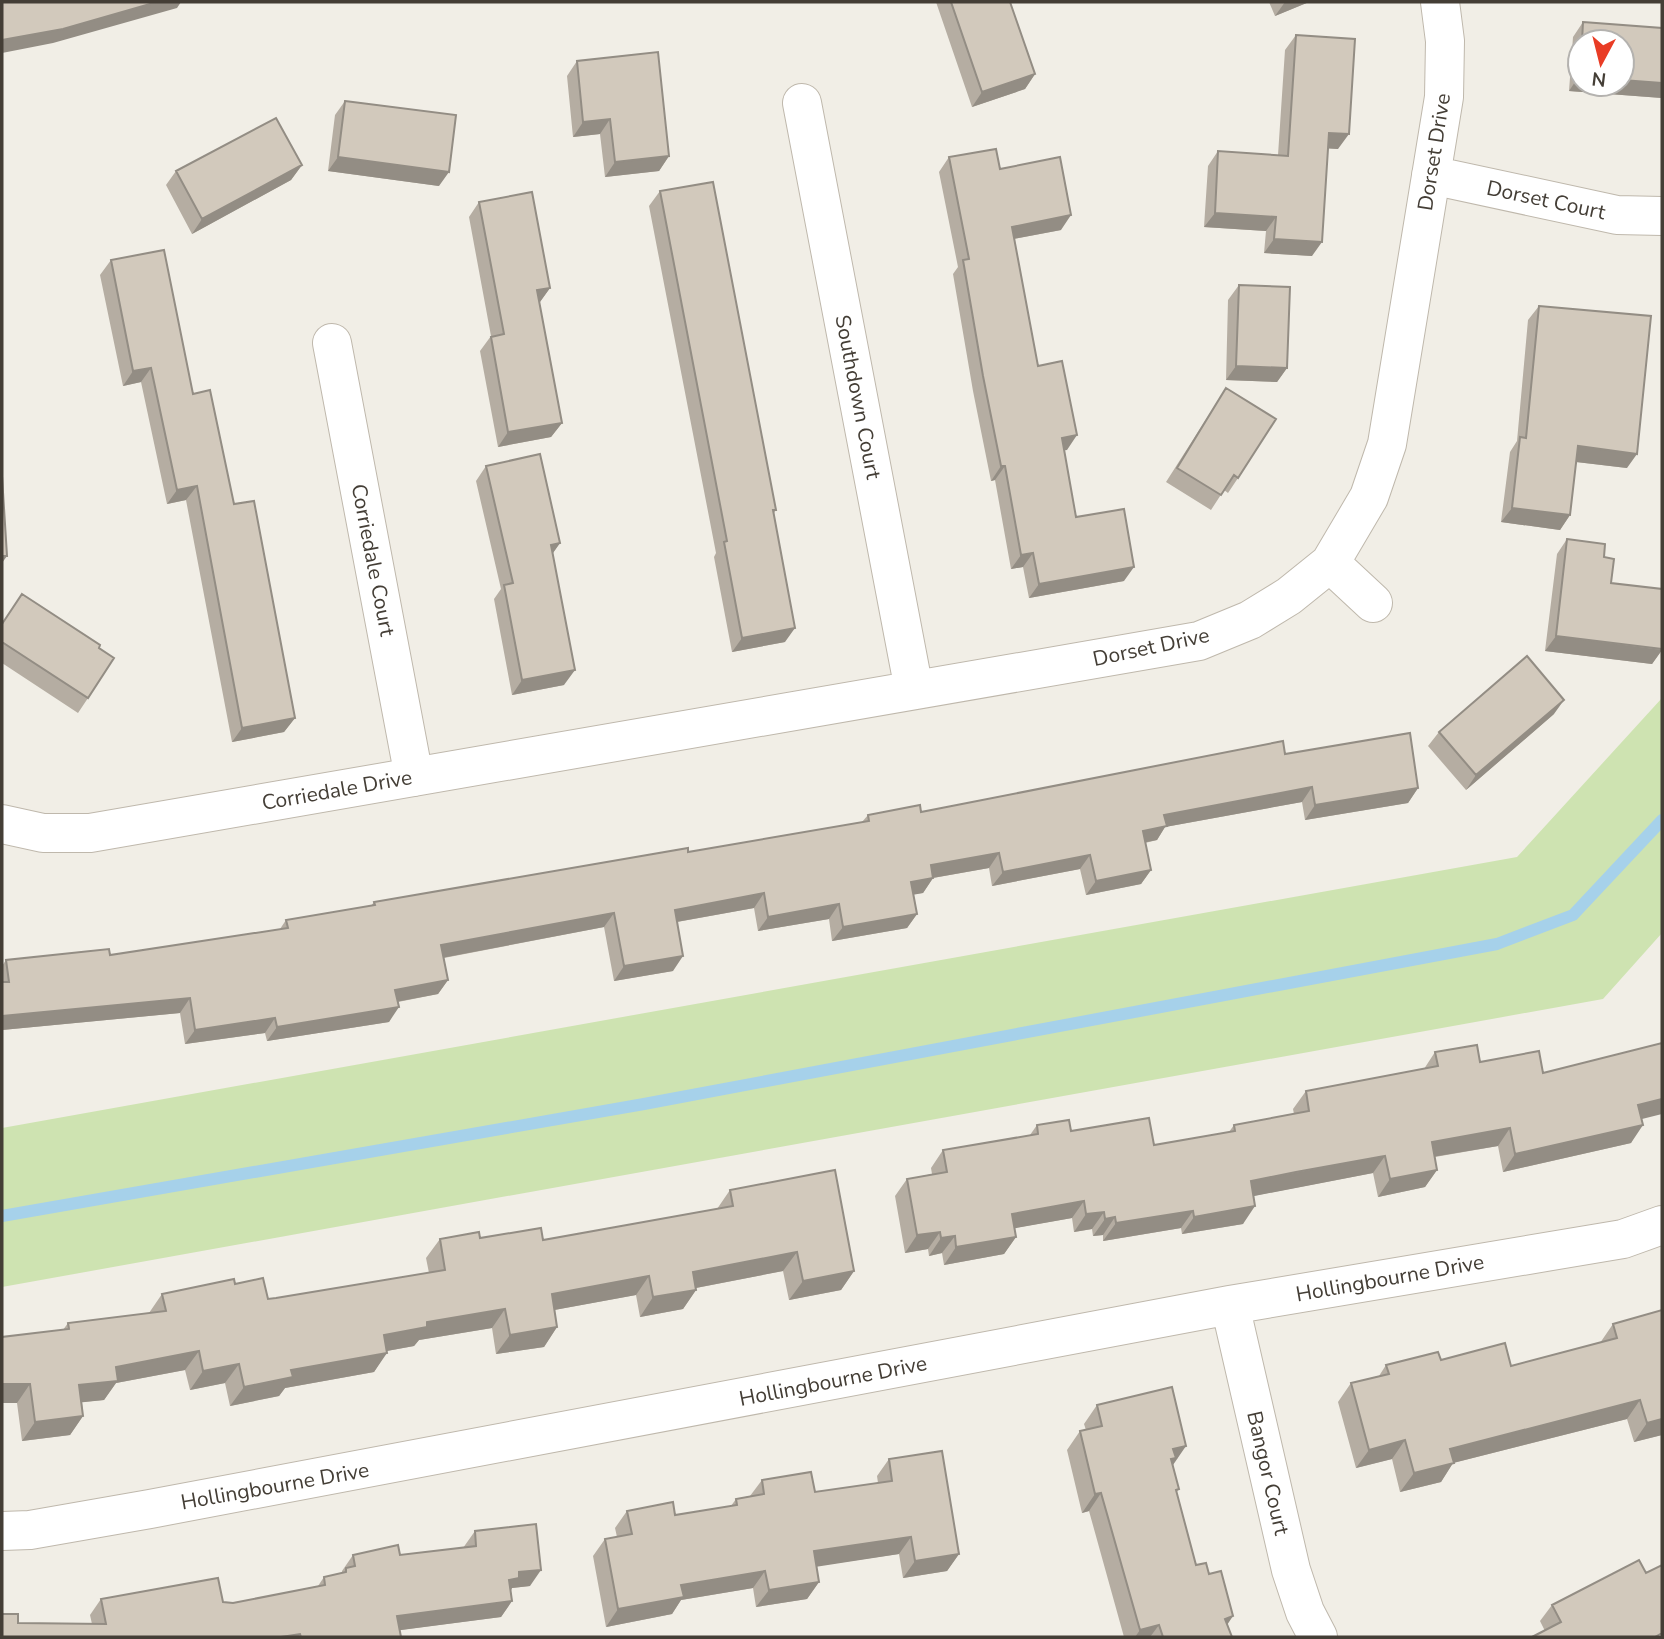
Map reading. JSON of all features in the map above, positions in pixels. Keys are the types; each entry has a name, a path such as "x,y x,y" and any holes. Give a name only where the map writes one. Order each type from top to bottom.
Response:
{"street":[{"name":"Dorset Drive","path":"671,732 1199,641 1250,620 1289,596 1330,563 1369,497 1387,444 1444,97 1445,41 1440,2"},
{"name":"Southdown Court","path":"802,103 914,690"},
{"name":"Dorset Court","path":"1431,175 1618,215 1662,216"},
{"name":"Corriedale Court","path":"332,343 414,777"},
{"path":"1330,563 1373,603"},
{"name":"Corriedale Drive","path":"2,824 43,833 90,833 671,732"},
{"name":"Hollingbourne Drive","path":"2,1531 57,1525 576,1431 1230,1305 1623,1239 1662,1225"},
{"name":"Bangor Court","path":"1230,1305 1291,1570 1305,1612 1318,1637"}],"green space":[{"path":"1662,698 1662,933 1603,999 2,1287 2,1128 1517,857"}],"building":[{"path":"2,2 157,2 63,29 2,40"},
{"path":"951,2 1010,2 1035,74 982,92"},
{"path":"1583,22 1662,28 1662,83 1636,81 1636,28 1583,28"},
{"path":"1296,35 1355,39 1349,134 1329,133 1322,242 1274,239 1276,217 1215,213 1218,151 1288,156"},
{"path":"658,52 669,156 615,162 610,119 583,122 577,61"},
{"path":"345,101 456,115 449,172 338,157"},
{"path":"276,118 302,165 202,219 176,171"},
{"path":"996,149 1000,169 1060,157 1071,215 1012,227 1038,366 1062,361 1077,435 1062,438 1076,517 1124,509 1134,567 1039,584 1033,553 1021,555 1005,466 1001,466 983,376 963,260 969,259 949,157"},
{"path":"713,182 776,510 773,510 795,628 742,638 724,542 727,541 660,191"},
{"path":"532,192 550,288 537,290 562,423 508,432 491,337 504,334 479,202"},
{"path":"164,250 193,394 210,390 234,504 254,501 295,718 242,728 197,486 177,490 151,368 133,371 111,260"},
{"path":"1239,285 1290,287 1287,368 1236,366"},
{"path":"1539,306 1651,316 1637,454 1578,446 1570,515 1512,508 1520,437 1526,438"},
{"path":"1226,388 1276,419 1238,478 1234,475 1221,495 1177,468"},
{"path":"540,454 560,543 551,545 575,670 522,680 504,585 513,583 486,466"},
{"path":"2,476 7,556 2,556"},
{"path":"1567,539 1605,544 1604,557 1614,559 1611,583 1662,589 1662,649 1556,636"},
{"path":"22,594 100,645 99,648 114,658 88,698 2,642 2,624"},
{"path":"1527,656 1564,700 1476,775 1439,732"},
{"path":"1410,733 1418,788 1315,805 1312,787 1164,815 1167,826 1143,831 1151,870 1096,881 1090,855 1003,872 999,853 931,865 933,878 911,882 917,914 843,927 839,904 768,917 764,893 675,910 683,956 624,966 614,913 441,945 448,980 395,990 399,1007 277,1027 275,1018 195,1030 190,998 2,1016 2,982 9,982 6,960 109,949 110,955 288,928 286,920 375,905 374,902 688,848 688,852 869,821 868,815 920,805 921,812 1283,741 1285,754"},
{"path":"1662,1043 1662,1099 1638,1105 1643,1125 1515,1154 1510,1128 1432,1142 1437,1170 1390,1179 1385,1156 1296,1172 1251,1181 1255,1206 1194,1217 1193,1211 1116,1223 1115,1217 1105,1219 1104,1212 1086,1214 1084,1201 1012,1214 1016,1237 956,1247 955,1236 941,1238 940,1232 917,1235 907,1179 947,1172 943,1150 1038,1134 1037,1125 1069,1120 1071,1131 1149,1118 1154,1145 1235,1131 1234,1125 1309,1111 1306,1091 1438,1066 1435,1052 1477,1045 1480,1062 1539,1051 1543,1073"},
{"path":"835,1170 854,1271 803,1281 797,1252 693,1272 696,1290 653,1297 649,1276 552,1294 557,1327 510,1335 505,1309 427,1322 427,1327 384,1335 387,1353 291,1370 293,1377 244,1387 239,1364 203,1371 199,1351 116,1367 118,1381 79,1385 83,1416 35,1422 30,1384 2,1384 2,1337 69,1329 68,1323 166,1311 162,1294 234,1279 235,1284 263,1278 268,1299 445,1270 440,1239 479,1232 480,1238 541,1228 543,1240 733,1206 730,1190"},
{"path":"1662,1310 1662,1419 1647,1423 1640,1400 1450,1449 1454,1463 1414,1473 1405,1440 1369,1450 1351,1383 1389,1374 1386,1365 1438,1352 1441,1360 1505,1343 1511,1366 1617,1338 1613,1324"},
{"path":"1172,1387 1186,1446 1173,1449 1176,1458 1171,1459 1179,1489 1176,1490 1196,1565 1206,1563 1209,1574 1221,1571 1233,1616 1225,1619 1232,1637 1163,1637 1159,1625 1140,1630 1101,1493 1095,1494 1080,1431 1102,1426 1097,1405"},
{"path":"942,1451 959,1554 915,1561 911,1537 814,1551 819,1582 769,1590 765,1571 681,1585 684,1597 618,1609 605,1539 632,1534 627,1511 673,1502 675,1515 737,1505 736,1499 764,1494 762,1480 811,1472 815,1492 892,1481 889,1459"},
{"path":"536,1524 541,1570 519,1572 519,1578 509,1580 512,1601 397,1616 401,1637 301,1637 300,1634 281,1637 2,1637 2,1614 18,1614 18,1623 106,1624 101,1599 218,1578 223,1602 233,1603 325,1585 324,1577 346,1572 346,1568 355,1566 353,1555 398,1545 400,1555 476,1546 475,1531"},
{"path":"1639,1560 1646,1573 1662,1565 1662,1633 1655,1637 1532,1637 1561,1622 1552,1605"}],"waterway":[{"path":"2,1216 644,1104 1497,944 1573,915 1662,820"}]}
